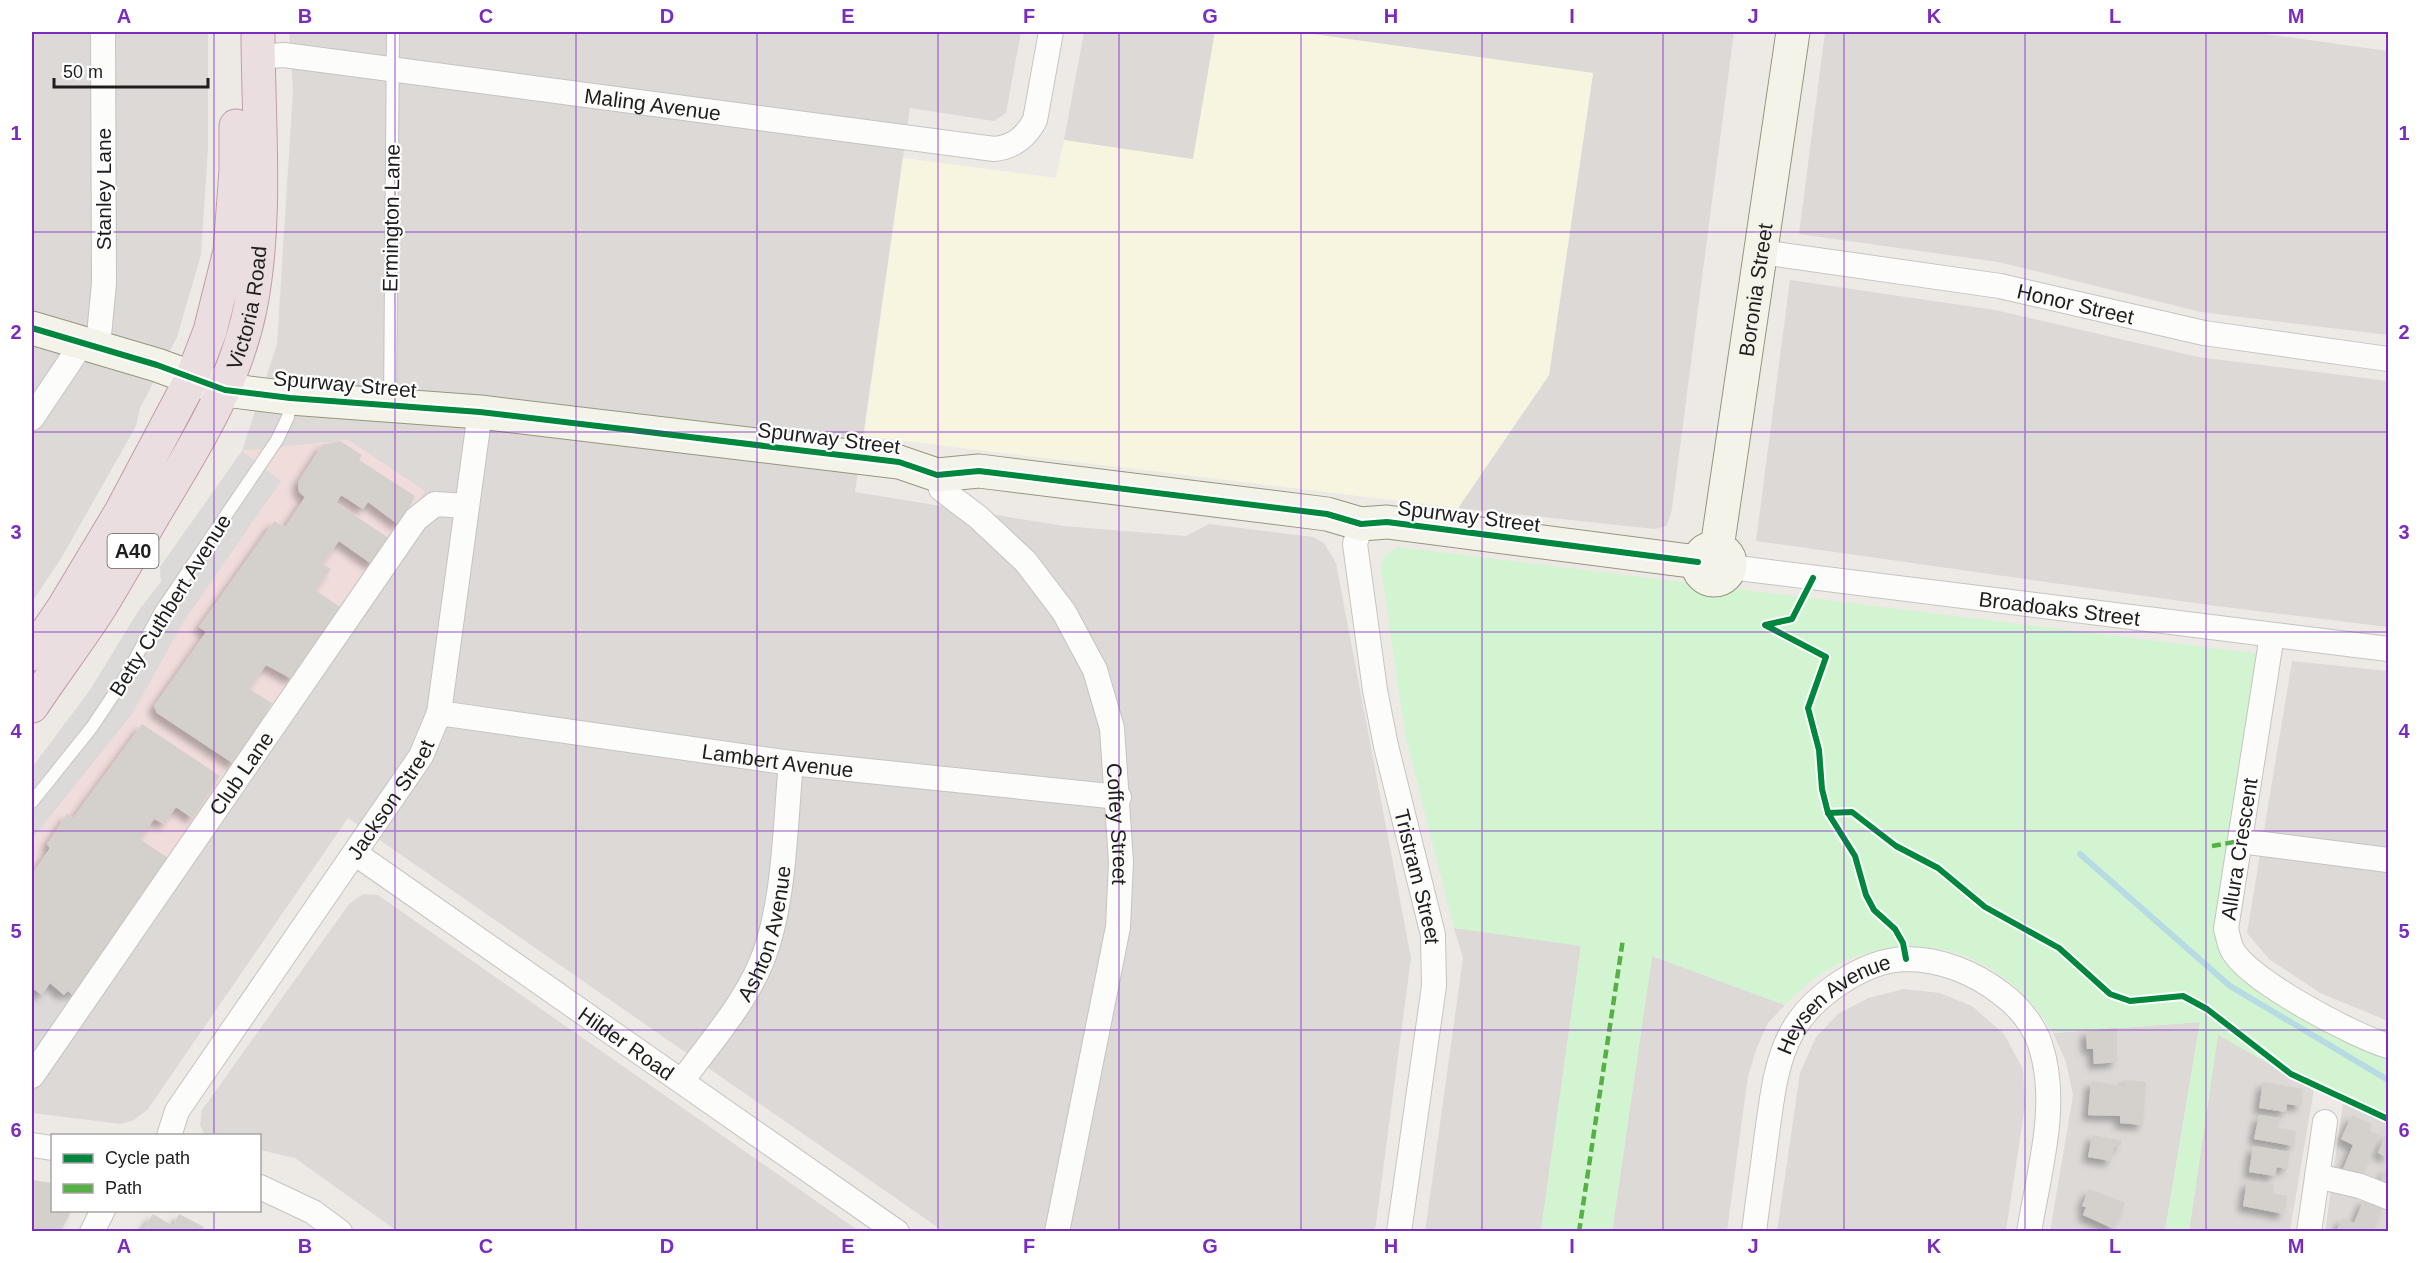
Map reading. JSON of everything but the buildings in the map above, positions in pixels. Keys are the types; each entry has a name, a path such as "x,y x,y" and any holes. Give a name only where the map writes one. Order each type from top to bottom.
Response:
{"highway":[{"name":"Victoria Road","path":"34,644 121,512 192,378 216,310 230,251 236,170 236,32"},
{"name":"Victoria Road","path":"32,705 106,596 202,438 225,390 250,310 257,263 260,212 258,44"}],"street":[{"name":"Stanley Lane","path":"32,418 91,344 104,283 103,32"},
{"name":"Maling Avenue","path":"258,44 284,55 994,149 1007,148 1018,141 1029,132 1035,120 1051,32"},
{"name":"Boronia Street","path":"1715,559 1762,252 1792,32"},
{"name":"Honor Street","path":"1762,252 2000,286 2204,333 2388,359"},
{"name":"Spurway Street","path":"32,328 91,344 225,390 290,398 480,412 899,462 936,475 979,471 1327,514 1361,524 1387,522 1715,559"},
{"name":"Jackson Street","path":"170,1134 177,1111 356,854 421,756 439,713 480,412"},
{"name":"Coffey Street","path":"936,475 946,493 978,517 1026,562 1064,612 1095,670 1109,718 1119,797 1121,862 1118,927 1057,1232"},
{"name":"Club Lane","path":"32,1076 416,519 435,504 467,506"},
{"name":"Tristram Street","path":"1361,524 1355,544 1375,690 1386,746 1433,935 1434,986 1399,1232"},
{"name":"Broadoaks Street","path":"1715,559 2388,649"},
{"name":"Allura Crescent","path":"2272,635 2226,929 2233,951 2271,984 2343,1026 2388,1046"},
{"name":"Lambert Avenue","path":"439,713 791,763 1119,797"},
{"name":"Ashton Avenue","path":"682,1081 746,992 761,964 772,932 791,763"},
{"path":"2240,841 2388,860"},
{"name":"Hilder Road","path":"356,854 897,1232"},
{"name":"Heysen Avenue","path":"1754,1232 1776,1073 1792,1032 1814,1003 1847,977 1881,964 1906,959 1949,965 1983,979 2018,1007 2040,1042 2049,1084 2047,1123 2029,1232"},
{"path":"2309,1232 2325,1122"},
{"path":"32,1145 51,1148"},
{"path":"2317,1176 2360,1186 2388,1197"},
{"path":"261,1187 313,1212 340,1232"},
{"path":"92,1232 102,1212"}],"lane":[{"name":"Ermington Lane","path":"390,405 393,32"},
{"name":"Betty Cuthbert Avenue","path":"32,802 92,728 124,679 161,611 277,440 288,417 290,398"}],"shaded area":[{"path":"32,32 208,32 208,148 201,255 177,337 140,408 136,426 62,557 32,602"},
{"path":"289,32 1021,32 1006,113 994,121 910,108 855,492 1064,526 1186,536 1209,524 1313,537 1324,543 1336,563 1411,958 1375,1231 943,1231 348,818 148,1109 134,1120 121,1124 32,1113 32,1059 349,440 242,451 277,344 293,90"},
{"path":"1084,32 1215,32 1193,160 1064,140"},
{"path":"1215,32 1298,32 1593,73 1549,375 1458,508 864,436 903,158 1056,178 1064,140 1193,159"},
{"path":"1298,32 1734,32 1672,509 1667,526 1655,529 1458,508 1549,375 1593,73"},
{"path":"1825,32 2251,32 2388,51 2388,335 2201,312 1998,262 1799,234"},
{"path":"1790,280 1995,310 2198,357 2388,381 2388,627 2216,606 1756,541"},
{"path":"349,440 425,491 32,1059 32,767 90,690 139,610 161,582 160,567 242,451"},
{"path":"242,451 281,481 184,621 132,714 32,839 32,768 90,690 139,610 161,582 160,567"},
{"path":"2292,661 2388,671 2388,1021 2320,993 2269,959 2247,933"},
{"path":"363,894 378,895 859,1231 397,1231 295,1158 261,1150 261,1134 204,1134 200,1125 202,1110 349,904"},
{"path":"1454,928 1581,945 1541,1231 1425,1232 1463,958"},
{"path":"1652,956 1785,1005 1768,1023 1757,1047 1748,1076 1727,1231 1612,1232"},
{"path":"50,983 64,995 68,991 73,995 32,1054 32,988 42,994"},
{"path":"1904,989 1940,993 1972,1006 2004,1034 2023,1069 2025,1105 2006,1231 1777,1231 1800,1073 1816,1037 1838,1014 1868,998"},
{"path":"2200,1022 2165,1231 2050,1232 2073,1095 2066,1062 2053,1033"},
{"path":"2218,1034 2314,1089 2290,1231 2189,1232"},
{"path":"2343,1103 2388,1124 2388,1231 2325,1232"}],"green space":[{"path":"1398,547 2261,654 2220,942 2388,1056 2388,1124 2314,1089 2218,1035 2189,1231 2165,1231 2200,1022 2053,1033 2027,999 1997,973 1963,955 1927,947 1890,948 1853,957 1818,976 1785,1005 1652,956 1612,1231 1541,1231 1581,946 1454,928 1405,734 1381,567 1385,555"}],"waterway":[{"path":"2080,854 2230,986 2388,1080"}],"marked path":[{"path":"2212,846 2240,841"},
{"path":"1579,1232 1623,939"}],"cycle path":[{"path":"32,328 157,365 225,390 290,398 480,412 899,462 937,475 979,471 1327,514 1361,524 1387,522 1698,562"},
{"path":"1813,578 1792,619 1765,625 1826,657 1808,708 1819,750 1822,789 1828,813 1855,856 1866,895 1874,910 1895,929 1903,943 1906,959"},
{"path":"1828,813 1852,812 1896,846 1938,868 1985,907 2059,948 2110,994 2130,1001 2183,996 2207,1009 2291,1074 2388,1119"}]}
